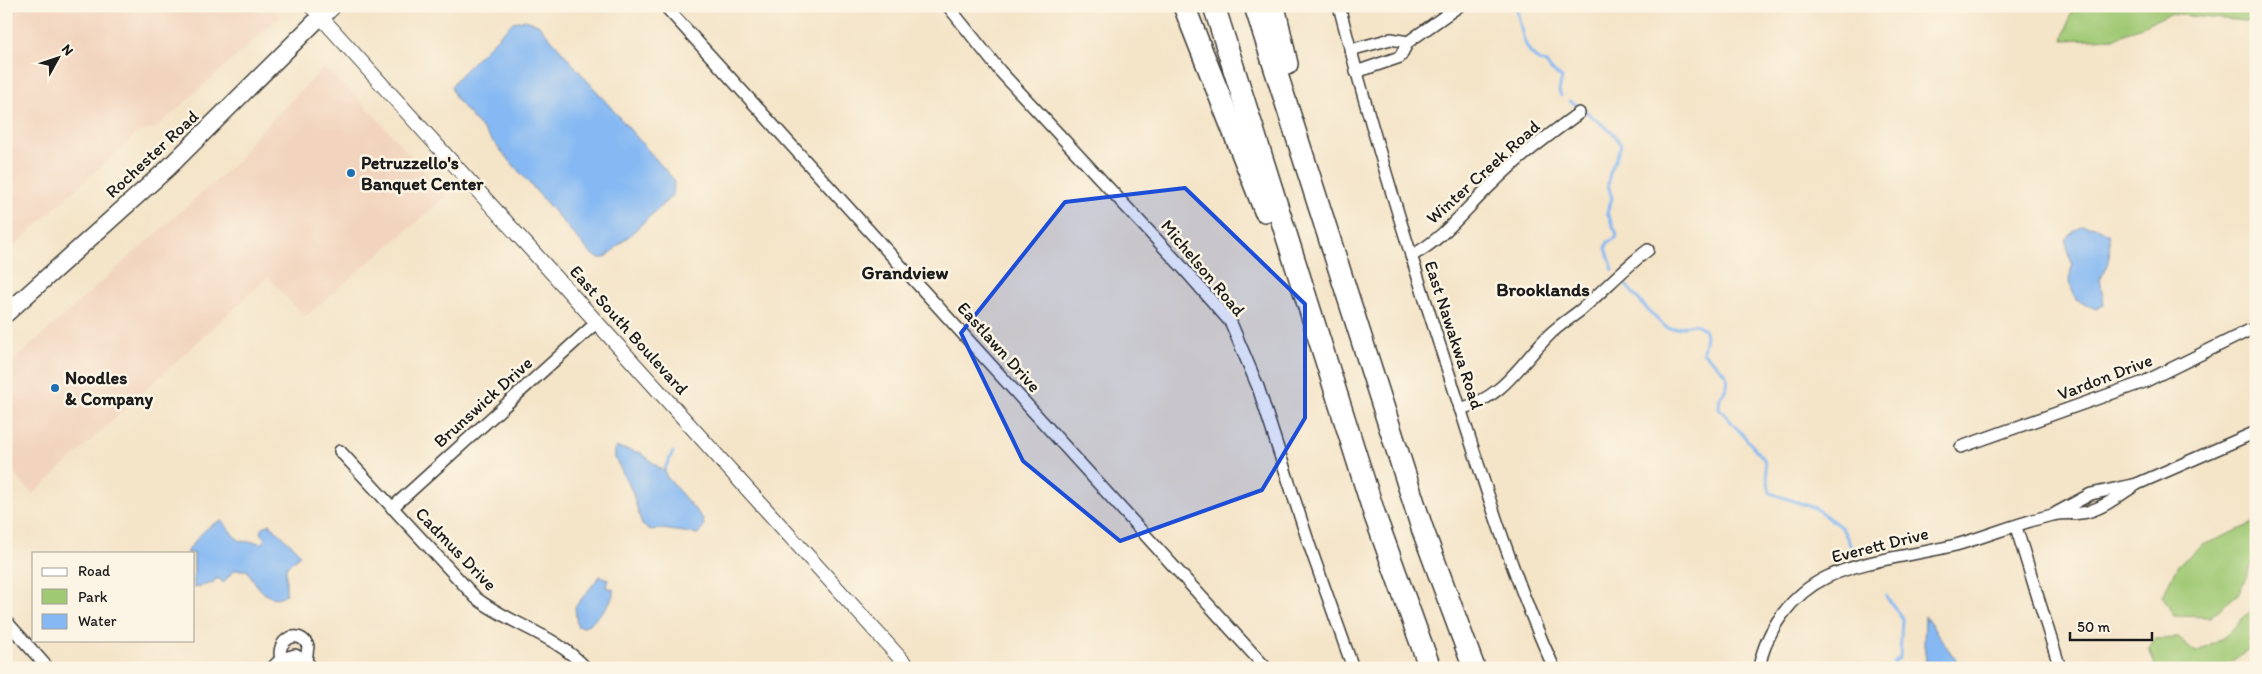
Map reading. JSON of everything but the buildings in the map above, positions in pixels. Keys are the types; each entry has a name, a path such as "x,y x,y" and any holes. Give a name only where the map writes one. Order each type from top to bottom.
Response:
{"highway":[{"path":"1184,6 1332,380"},
{"path":"1214,6 1390,561 1430,668"},
{"path":"1255,6 1422,528 1474,668"},
{"path":"1274,6 1316,198"}],"main road":[{"name":"Rochester Road","path":"6,314 168,168 321,10"}],"street":[{"name":"Eastlawn Drive","path":"665,6 1266,668"},
{"name":"Michelson Road","path":"948,6 1000,71 1183,268 1231,324 1258,387 1308,544 1353,668"},
{"name":"East Nawakwa Road","path":"1338,6 1411,256 1460,409 1523,595 1554,668"},
{"path":"1356,72 1388,63 1400,57 1408,42 1458,6"},
{"name":"East South Boulevard","path":"321,10 597,322 909,668"},
{"path":"1350,50 1391,39 1408,42"},
{"name":"Winter Creek Road","path":"1411,256 1426,249 1495,181 1537,144 1579,113"},
{"path":"1460,409 1483,402 1504,385 1552,332 1582,309 1623,270 1648,250"},
{"name":"Brunswick Drive","path":"392,508 597,322"},
{"name":"Vardon Drive","path":"1961,447 2144,382 2256,327"},
{"name":"Everett Drive","path":"1759,668 1764,649 1779,619 1796,599 1826,577 1849,569 1955,544 2054,514 2086,512 2137,484 2256,432"},
{"name":"Cadmus Drive","path":"340,452 476,598 501,615 550,638 586,668"},
{"path":"2016,527 2060,668"},
{"path":"6,621 48,668"},
{"path":"281,659 280,649 284,640 295,637 301,638 308,646 309,664"},
{"path":"272,668 281,659 295,655 309,664"}],"highlighted area":[{"path":"1185,188 1305,304 1305,418 1262,490 1120,541 1023,461 961,333 1065,202"}],"shaded area":[{"path":"6,6 271,6 280,17 156,128 137,133 6,253"},
{"path":"323,68 354,93 447,196 305,317 268,277 33,494 6,466 6,367 241,158 250,142"}],"green space":[{"path":"2073,6 2256,6 2256,22 2169,14 2116,38 2063,40"},
{"path":"2256,522 2256,555 2239,593 2210,617 2174,616 2162,596 2178,565 2203,545"},
{"path":"2256,606 2256,646 2222,668 2156,668 2149,649 2155,639 2178,638 2196,652 2224,637"}],"water":[{"path":"525,20 538,24 674,180 673,195 605,258 599,258 591,254 456,99 451,87 458,77 513,22"},
{"path":"2082,225 2096,227 2108,234 2109,257 2106,268 2100,278 2104,305 2096,309 2076,300 2069,282 2072,264 2065,239"},
{"path":"615,447 641,453 662,470 665,468 666,476 703,519 704,527 698,534 662,529 650,530 642,525 632,491 615,458"},
{"path":"222,521 239,540 262,544 265,538 261,533 263,527 270,524 295,548 300,555 286,567 286,594 273,598 268,596 258,587 247,570 234,570 223,583 220,579 215,579 213,583 195,588 195,552 187,552 206,529"},
{"path":"600,576 608,579 606,587 613,589 611,599 604,610 589,624 585,627 577,626 575,607"},
{"path":"1925,616 1960,668 1927,668 1924,644"}],"waterway":[{"path":"1516,6 1524,40 1532,55 1546,63 1551,70 1562,78 1559,91 1561,96"},
{"path":"1570,101 1578,106"},
{"path":"1584,110 1614,134 1621,145 1610,173 1608,185 1612,198 1607,213 1617,234 1616,238 1608,242 1606,248 1613,270"},
{"path":"1620,278 1651,313 1668,328 1672,329 1693,324 1704,330 1706,339 1703,352 1727,377 1726,389 1720,397 1719,408 1764,459 1770,493 1815,508 1842,528 1852,548"},
{"path":"665,468 673,452"},
{"path":"1886,596 1902,618 1900,657 1894,662 1895,668"}],"place":[{"name":"Petruzzello's Banquet Center","path":"351,173"},
{"name":"Noodles & Company","path":"55,388"}],"district":[{"name":"Grandview","path":"905,272"},
{"name":"Brooklands","path":"1543,289"}]}
